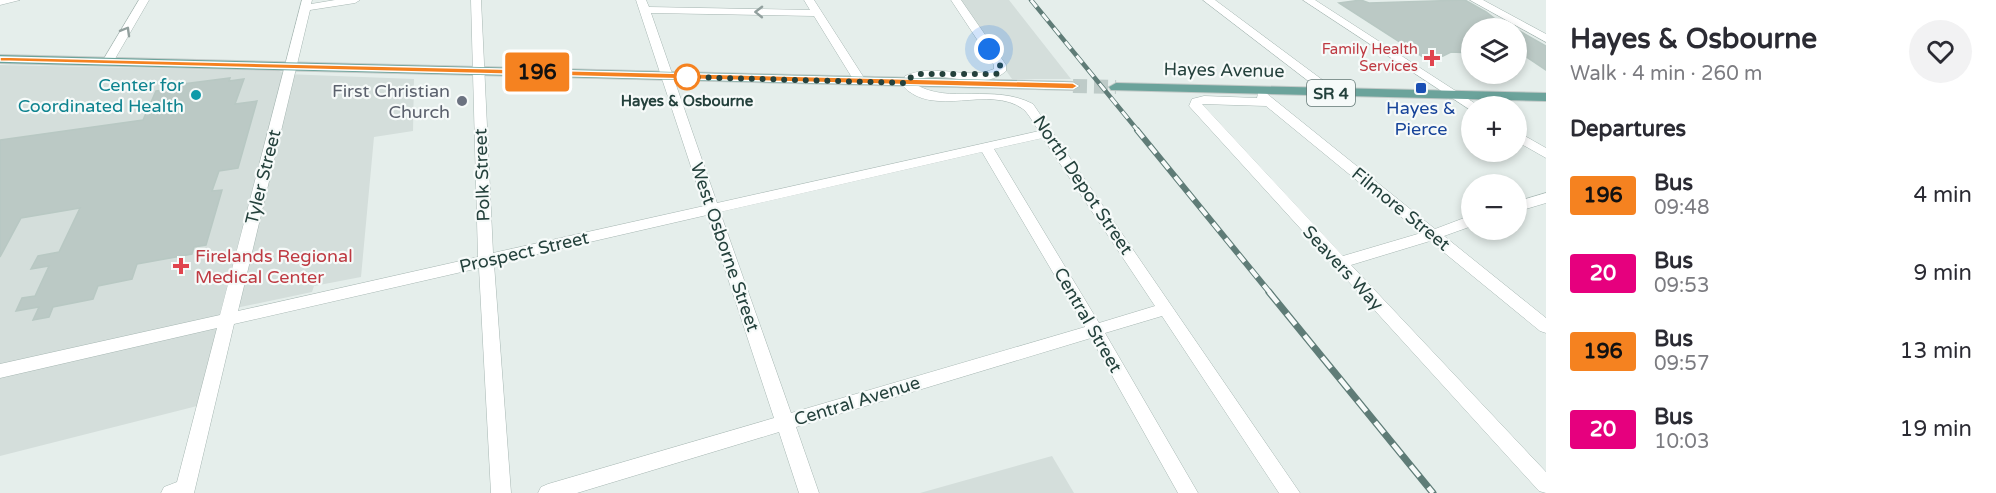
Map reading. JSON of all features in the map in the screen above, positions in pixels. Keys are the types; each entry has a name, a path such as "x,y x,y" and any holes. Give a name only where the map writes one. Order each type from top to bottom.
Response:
{"main road":[{"path":"0,59 1073,86"},
{"name":"Hayes Avenue","path":"1116,87 1546,97"}],"street":[{"path":"0,2 15,0"},
{"path":"108,62 144,0"},
{"path":"306,4 355,0"},
{"name":"Polk Street","path":"476,0 486,260 501,493"},
{"path":"809,0 860,81"},
{"path":"907,83 911,77 921,74 985,75 1000,72 1000,65 956,0"},
{"path":"1208,0 1332,93"},
{"path":"1308,0 1461,99"},
{"path":"1475,0 1546,39"},
{"name":"Tyler Street","path":"180,492 229,319 306,4"},
{"path":"643,5 817,13"},
{"name":"West Osborne Street","path":"643,5 809,493"},
{"name":"North Depot Street","path":"907,83 912,89 924,94 1016,99 1029,106 1290,493"},
{"name":"Filmore Street","path":"1255,91 1546,327"},
{"name":"Seavers Way","path":"1268,102 1204,100 1196,102 1195,106 1339,263 1542,475"},
{"name":"Prospect Street","path":"0,371 1048,133"},
{"path":"1527,142 1546,154"},
{"name":"Central Street","path":"986,147 1095,330 1188,493"},
{"path":"1527,204 1546,198"},
{"path":"1339,263 1461,224"},
{"name":"Central Avenue","path":"548,493 1166,309"}],"shaded area":[{"path":"956,0 1009,0 1071,79 1012,79"},
{"name":"Firelands Regional Medical Center","path":"0,65 279,71 285,74 414,79 413,131 374,137 361,277 314,286 312,292 226,310 201,405 0,456"},
{"path":"1052,456 1074,493 920,493"}],"building":[{"path":"1361,0 1369,3 1465,0 1494,18 1461,18 1461,52 1451,52 1426,59 1339,3"},
{"path":"1527,35 1546,46 1546,70 1527,57"},
{"name":"Firelands Regional Medical Center","path":"230,78 229,81 244,79 235,104 257,101 238,168 219,171 212,191 222,190 206,245 194,247 192,254 137,264 132,279 98,286 93,299 53,307 49,317 33,320 39,307 16,311 22,298 35,296 49,266 31,269 38,256 59,252 80,208 21,218 0,257 0,140 143,120 156,91 173,89 175,85"}],"tunnel":[{"path":"1073,86 1116,87"}],"railway":[{"path":"1031,0 1139,132"},
{"path":"1137,130 1271,294"},
{"path":"1269,292 1433,493"}],"bus line":[{"name":"196","path":"0,59 1073,86"}],"place":[{"name":"Family Health Services","path":"1432,58"},
{"name":"Hayes & Osbourne","path":"687,77"},
{"name":"Hayes & Pierce","path":"1421,88"},
{"name":"Center for Coordinated Health","path":"196,95"},
{"name":"First Christian Church","path":"462,101"},
{"name":"Firelands Regional Medical Center","path":"181,266"}],"route":[{"path":"687,77 907,83 911,77 928,73 996,74 1000,72 1001,67 989,49"}]}
